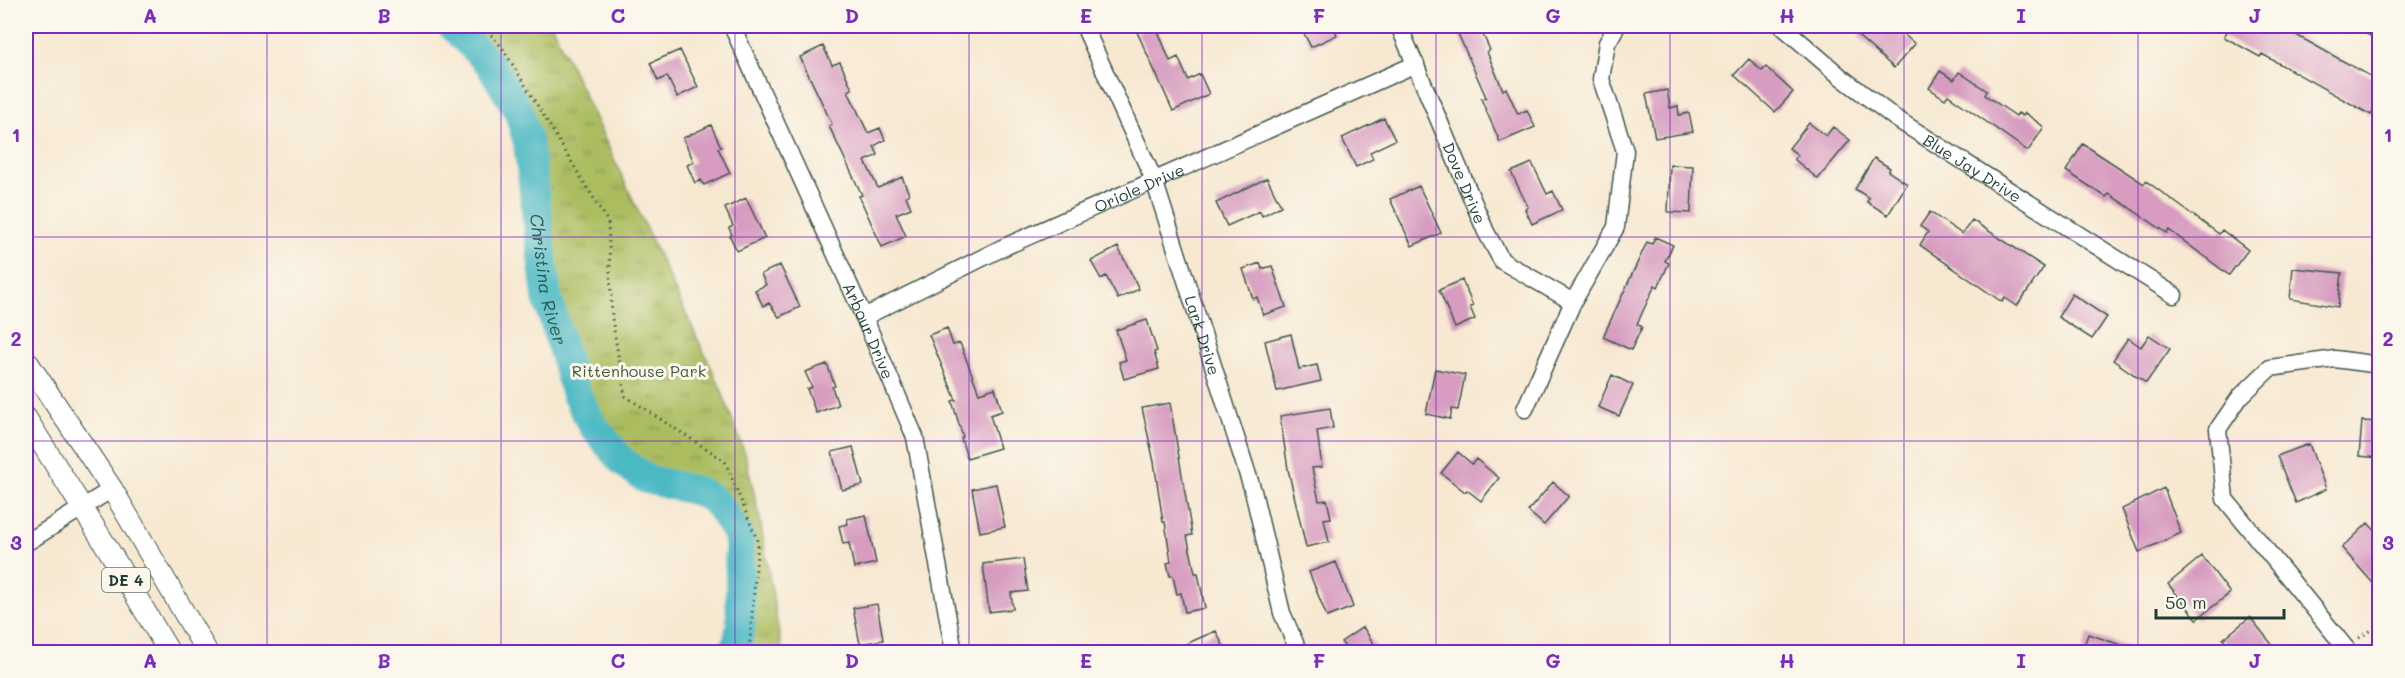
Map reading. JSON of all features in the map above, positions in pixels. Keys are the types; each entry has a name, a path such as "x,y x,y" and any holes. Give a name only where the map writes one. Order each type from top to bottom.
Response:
{"main road":[{"name":"DE 4","path":"26,360 112,489 207,652"},
{"name":"DE 4","path":"26,418 83,507 169,652"}],"street":[{"name":"Arbour Drive","path":"732,26 864,317 915,437 954,652"},
{"name":"Lark Drive","path":"1084,26 1154,180 1254,491 1282,614 1299,652"},
{"name":"Dove Drive","path":"1399,26 1486,232 1502,261 1573,302"},
{"path":"1525,409 1573,302 1616,227 1625,151 1601,79 1607,43 1617,26"},
{"name":"Blue Jay Drive","path":"1782,26 1841,77 1895,118 2174,295"},
{"path":"2370,26 2379,31"},
{"name":"Oriole Drive","path":"864,317 1002,248 1416,64"},
{"path":"2347,650 2225,499 2218,429 2240,397 2270,368 2335,358 2379,365"},
{"path":"26,543 112,489"}],"path":[{"path":"483,26 502,47 608,222 612,318 626,396 725,461 758,542 749,652"},
{"path":"2347,650 2379,625"}],"green space":[{"name":"Rittenhouse Park","path":"452,26 552,26 721,389 745,454 760,520 782,652 735,652 741,626 739,537 720,507 709,497 697,491 646,479 622,461 593,426 576,394 547,297 528,143 519,112 489,63"}],"building":[{"path":"1138,26 1156,26 1170,61 1178,57 1188,80 1200,74 1209,94 1173,111 1137,32 1141,31"},
{"path":"1300,26 1333,26 1337,35 1311,47"},
{"path":"1464,26 1479,26 1490,50 1487,52 1503,90 1506,88 1518,114 1527,110 1535,127 1500,142 1481,99 1486,97 1456,29"},
{"path":"1867,26 1894,26 1915,44 1894,68 1858,36"},
{"path":"2230,26 2280,26 2379,81 2379,101 2371,115 2262,54 2260,57 2224,37"},
{"path":"823,46 832,65 840,62 852,89 848,91 868,133 880,128 885,140 874,146 878,155 865,161 878,188 902,177 909,194 906,196 911,208 896,214 906,236 882,247 859,196 862,195 829,126 832,124 800,57"},
{"path":"680,50 698,87 677,97 667,76 658,81 650,63"},
{"path":"1749,59 1762,71 1766,67 1793,92 1775,112 1734,75"},
{"path":"1940,71 1954,80 1959,72 1987,91 1985,95 2016,116 2018,113 2023,116 2025,113 2044,127 2028,151 1948,95 1945,99 1929,88"},
{"path":"1667,90 1670,108 1678,106 1679,115 1689,113 1693,132 1655,138 1646,94"},
{"path":"1384,118 1395,140 1370,152 1373,159 1356,167 1342,138"},
{"path":"1809,123 1826,136 1833,127 1850,140 1818,179 1794,159 1798,155 1789,148"},
{"path":"711,125 721,147 718,148 730,173 704,185 701,180 695,183 687,165 694,162 683,138"},
{"path":"2083,144 2144,184 2146,181 2219,234 2222,230 2248,250 2229,275 2169,230 2167,233 2109,194 2106,197 2066,171"},
{"path":"1874,158 1890,168 1888,171 1907,184 1888,215 1867,202 1869,198 1855,189"},
{"path":"1532,163 1547,194 1553,191 1562,210 1532,224 1525,209 1528,207 1511,172"},
{"path":"1670,165 1693,166 1691,213 1668,212"},
{"path":"1267,178 1281,206 1262,216 1260,211 1227,226 1216,203"},
{"path":"1419,186 1441,233 1412,246 1390,199"},
{"path":"746,198 765,238 737,251 730,236 732,235 729,228 733,226 725,208"},
{"path":"1930,212 1962,234 1972,220 2044,267 2017,306 2005,298 2002,302 1920,245 1928,232 1920,226"},
{"path":"1655,237 1673,245 1665,261 1669,263 1658,287 1655,285 1637,324 1642,327 1631,350 1603,337 1647,242 1652,244"},
{"path":"1118,247 1139,289 1118,299 1106,276 1101,279 1091,261"},
{"path":"1260,263 1262,269 1272,266 1286,307 1263,315 1257,297 1253,299 1243,269"},
{"path":"780,265 800,307 779,317 769,303 763,306 755,290 766,285 761,274"},
{"path":"2293,268 2342,273 2338,307 2290,299"},
{"path":"1462,280 1473,306 1470,307 1475,319 1455,328 1439,290"},
{"path":"2072,294 2107,317 2092,339 2058,317"},
{"path":"1147,320 1157,351 1154,352 1159,369 1124,379 1119,362 1126,360 1116,330"},
{"path":"947,328 953,345 960,343 979,393 995,388 1002,411 990,415 1000,448 967,458 952,401 956,400 929,335"},
{"path":"1291,334 1299,369 1317,365 1321,381 1277,391 1265,341"},
{"path":"2149,335 2170,349 2146,383 2113,360 2128,338 2141,347"},
{"path":"827,364 835,386 832,387 838,405 816,413 807,389 812,387 805,372"},
{"path":"1435,369 1465,375 1458,410 1452,409 1450,419 1426,414"},
{"path":"1612,375 1633,385 1619,416 1598,407"},
{"path":"1170,403 1192,535 1187,536 1205,608 1185,612 1181,593 1177,594 1167,563 1171,562 1165,522 1163,522 1154,462 1142,408"},
{"path":"1330,408 1333,428 1317,431 1322,467 1312,468 1319,501 1327,500 1331,518 1324,519 1329,542 1306,547 1288,469 1280,416"},
{"path":"2362,421 2379,422 2379,458 2359,456"},
{"path":"2309,444 2326,489 2296,503 2277,456"},
{"path":"853,447 863,485 842,490 832,452"},
{"path":"1458,452 1472,464 1476,459 1499,478 1481,501 1467,490 1465,492 1441,473"},
{"path":"1553,482 1569,496 1544,525 1528,511"},
{"path":"996,484 1005,527 980,532 972,489"},
{"path":"2164,488 2181,533 2139,552 2122,509"},
{"path":"866,515 876,563 854,568 849,543 843,544 839,526 848,524 847,519"},
{"path":"2368,523 2379,535 2379,590 2342,548"},
{"path":"2202,556 2230,593 2197,619 2168,584"},
{"path":"1023,559 1028,591 1011,593 1013,609 989,612 983,564"},
{"path":"1336,562 1353,607 1327,617 1309,572"},
{"path":"877,604 883,640 860,644 853,608"},
{"path":"2250,617 2278,652 2234,652 2223,639"},
{"path":"1363,627 1379,652 1349,652 1341,642"},
{"path":"1216,631 1226,652 1168,652 1204,636"},
{"path":"2088,634 2136,650 2135,652 2082,652"}],"waterway":[{"name":"Christina River","path":"452,26 489,63 519,112 528,143 547,297 576,394 593,426 622,461 646,479 697,491 709,497 720,507 739,537 741,626 735,652"}]}
